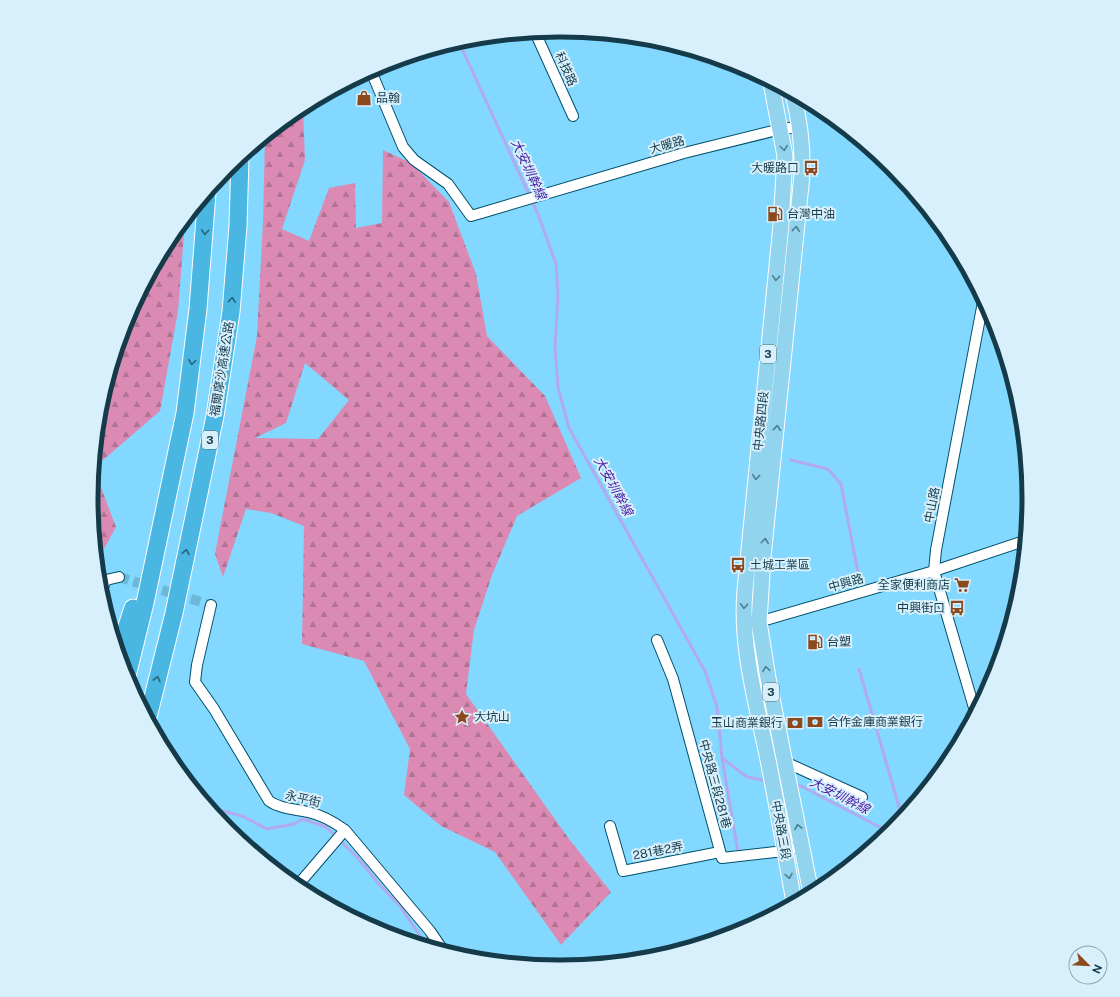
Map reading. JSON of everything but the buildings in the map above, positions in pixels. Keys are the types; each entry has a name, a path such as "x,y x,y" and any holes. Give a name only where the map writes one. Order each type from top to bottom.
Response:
{"highway":[{"name":"福爾摩沙高速公路","path":"150,710 174,613 215,416 231,312 238,226 240,167"},
{"path":"130,664 185,413 198,309 206,202"},
{"path":"122,642 136,600 185,413"}],"main road":[{"name":"中央路四段","path":"768,758 750,673 743,627 745,590 781,225 785,156 772,89"},
{"name":"中央路四段","path":"785,762 759,622 763,557 802,176 800,127 795,101"},
{"name":"中央路三段","path":"768,758 793,897"},
{"name":"中央路三段","path":"785,762 810,886"}],"street":[{"name":"科技路","path":"538,38 573,116"},
{"name":"大暖路","path":"373,77 403,146 414,160 448,184 471,216 684,153 781,129 800,127"},
{"name":"中山路","path":"973,704 934,571 936,550 981,311"},
{"name":"中興路","path":"743,627 934,571 1020,542"},
{"path":"106,581 119,578"},
{"name":"永平街","path":"211,605 197,665 195,682 214,709 269,801 276,806 310,812 331,820 345,830 430,931 438,943"},
{"name":"中央路三段281巷","path":"657,640 673,679 720,852"},
{"path":"785,762 862,797"},
{"name":"281巷2弄","path":"610,826 623,871 720,852"},
{"path":"302,880 345,830"},
{"path":"720,852 722,858 784,851 802,846"}],"green space":[{"path":"303,115 305,160 282,229 309,241 329,188 355,183 356,228 382,223 383,150 411,163 449,202 476,274 487,336 545,396 581,478 517,516 492,575 474,630 466,694 569,839 611,892 561,945 495,852 441,826 404,795 410,749 364,661 302,644 304,526 271,513 246,509 223,577 215,554 257,336 263,221 265,144 279,132","holes":["305,363 349,400 318,439 255,438 286,423"]},
{"path":"184,231 178,311 160,411 99,463 107,408 123,350 146,294 160,268"},
{"path":"99,481 116,527 101,554 99,529"}],"waterway":[{"name":"大安圳幹線","path":"462,48 538,214 556,264 558,294 555,347 558,388 569,428 705,671 717,707 722,758 747,777 767,781"},
{"path":"791,460 828,469 841,484 860,583"},
{"path":"859,669 900,810"},
{"path":"722,758 738,852"},
{"name":"大安圳幹線","path":"795,785 801,786 882,828"},
{"path":"220,810 242,816 267,829 294,824 303,819 326,827 357,857 379,884 400,906 422,939"}],"tunnel":[{"path":"119,577 211,605"}],"place":[{"name":"品翰","path":"364,98"},
{"name":"大暖路口","path":"811,168"},
{"name":"台灣中油","path":"775,214"},
{"name":"土城工業區","path":"738,565"},
{"name":"全家便利商店","path":"962,585"},
{"name":"中興街口","path":"957,608"},
{"name":"台塑","path":"815,642"},
{"name":"大坑山","path":"462,717"},
{"name":"合作金庫商業銀行","path":"815,722"},
{"name":"玉山商業銀行","path":"795,723"}]}
